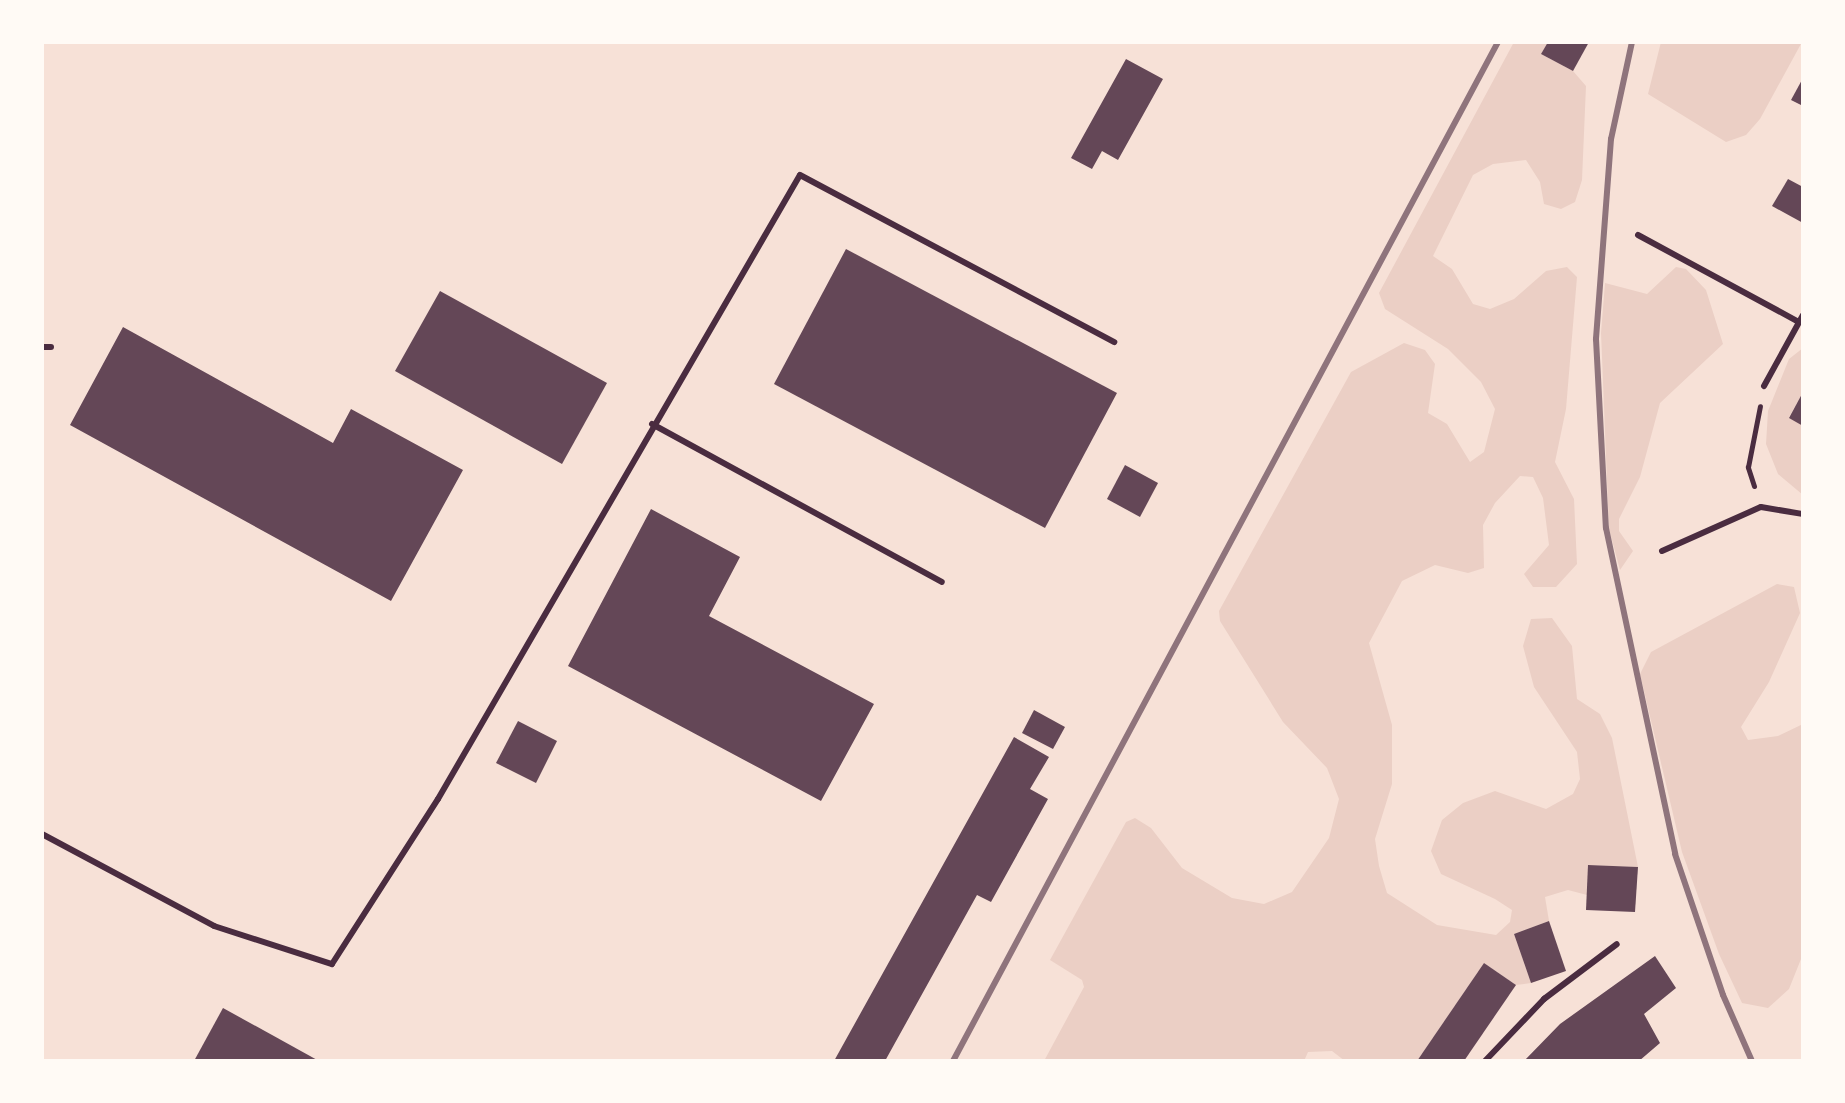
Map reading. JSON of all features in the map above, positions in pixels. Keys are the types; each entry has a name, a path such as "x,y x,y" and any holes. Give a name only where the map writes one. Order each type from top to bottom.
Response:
{"lane":[{"path":"42,834 214,926 332,964 438,799 652,424 800,175 1114,342"},
{"path":"1638,235 1801,319 1764,386"},
{"path":"42,347 51,347"},
{"path":"652,424 942,582"},
{"path":"1662,551 1761,507 1803,514"},
{"path":"1485,1061 1544,999 1617,944"}],"path":[{"path":"1761,507 1748,467 1764,386"}],"shaded area":[{"path":"1514,42 1548,42 1541,54 1573,71 1586,86 1582,180 1575,202 1561,209 1544,204 1540,182 1526,160 1493,164 1473,175 1433,256 1452,269 1473,304 1490,309 1514,299 1546,271 1567,267 1577,277 1566,409 1555,462 1574,499 1577,564 1556,587 1533,587 1524,574 1549,545 1543,498 1533,477 1520,476 1495,503 1483,525 1484,568 1468,573 1435,565 1402,581 1369,643 1392,725 1392,784 1375,839 1379,866 1387,893 1437,925 1496,935 1510,922 1512,910 1441,874 1431,851 1442,820 1463,803 1495,791 1546,809 1573,794 1580,779 1577,752 1534,687 1523,646 1531,619 1552,618 1572,646 1577,699 1600,714 1612,738 1638,867 1589,865 1587,895 1568,890 1545,897 1549,921 1514,934 1531,983 1516,985 1484,963 1417,1061 1345,1061 1332,1051 1308,1052 1304,1061 1044,1061 1084,987 1082,980 1050,960 1126,822 1135,818 1151,828 1182,868 1232,898 1264,904 1292,892 1329,838 1339,799 1327,768 1283,722 1220,621 1219,611 1351,372 1404,343 1425,350 1435,364 1428,413 1447,424 1470,462 1484,452 1495,409 1481,382 1448,349 1385,309 1379,293"},
{"path":"1661,42 1802,42 1760,119 1746,135 1726,142 1648,94"},
{"path":"1676,267 1686,269 1706,290 1723,344 1660,403 1640,477 1619,519 1619,531 1633,551 1620,570 1609,529 1601,333 1605,283 1647,294"},
{"path":"1803,348 1803,392 1789,417 1803,426 1803,495 1778,474 1766,444 1768,411 1789,359"},
{"path":"1777,584 1794,587 1800,613 1769,682 1741,727 1748,740 1778,736 1803,724 1803,954 1789,989 1768,1008 1742,1003 1719,954 1682,852 1640,674 1651,652"}],"building":[{"path":"1548,42 1589,42 1573,71 1541,54"},
{"path":"1126,59 1163,79 1118,160 1102,151 1092,169 1071,158"},
{"path":"1803,78 1803,106 1791,100"},
{"path":"1788,179 1803,187 1803,223 1772,206"},
{"path":"846,249 1117,393 1045,528 774,384"},
{"path":"440,291 607,383 562,464 395,371"},
{"path":"123,327 333,443 351,409 463,470 391,601 70,425"},
{"path":"1803,392 1803,426 1789,418"},
{"path":"1125,465 1158,483 1140,517 1107,499"},
{"path":"651,509 740,557 709,616 874,704 821,801 568,666"},
{"path":"1034,710 1065,727 1053,749 1022,733"},
{"path":"518,721 557,741 536,783 496,763"},
{"path":"1014,737 1049,757 1030,789 1048,799 991,902 977,895 885,1061 834,1061"},
{"path":"1588,865 1638,867 1635,912 1586,910"},
{"path":"1549,921 1566,971 1531,983 1514,934"},
{"path":"1655,956 1676,988 1644,1014 1660,1043 1639,1061 1524,1061 1560,1024"},
{"path":"1484,963 1516,985 1464,1061 1417,1061"},
{"path":"223,1008 319,1061 194,1061"}],"railway":[{"path":"953,1061 1498,42"},
{"path":"1632,42 1611,139 1596,339 1606,528 1675,854 1723,995 1752,1061"}]}
